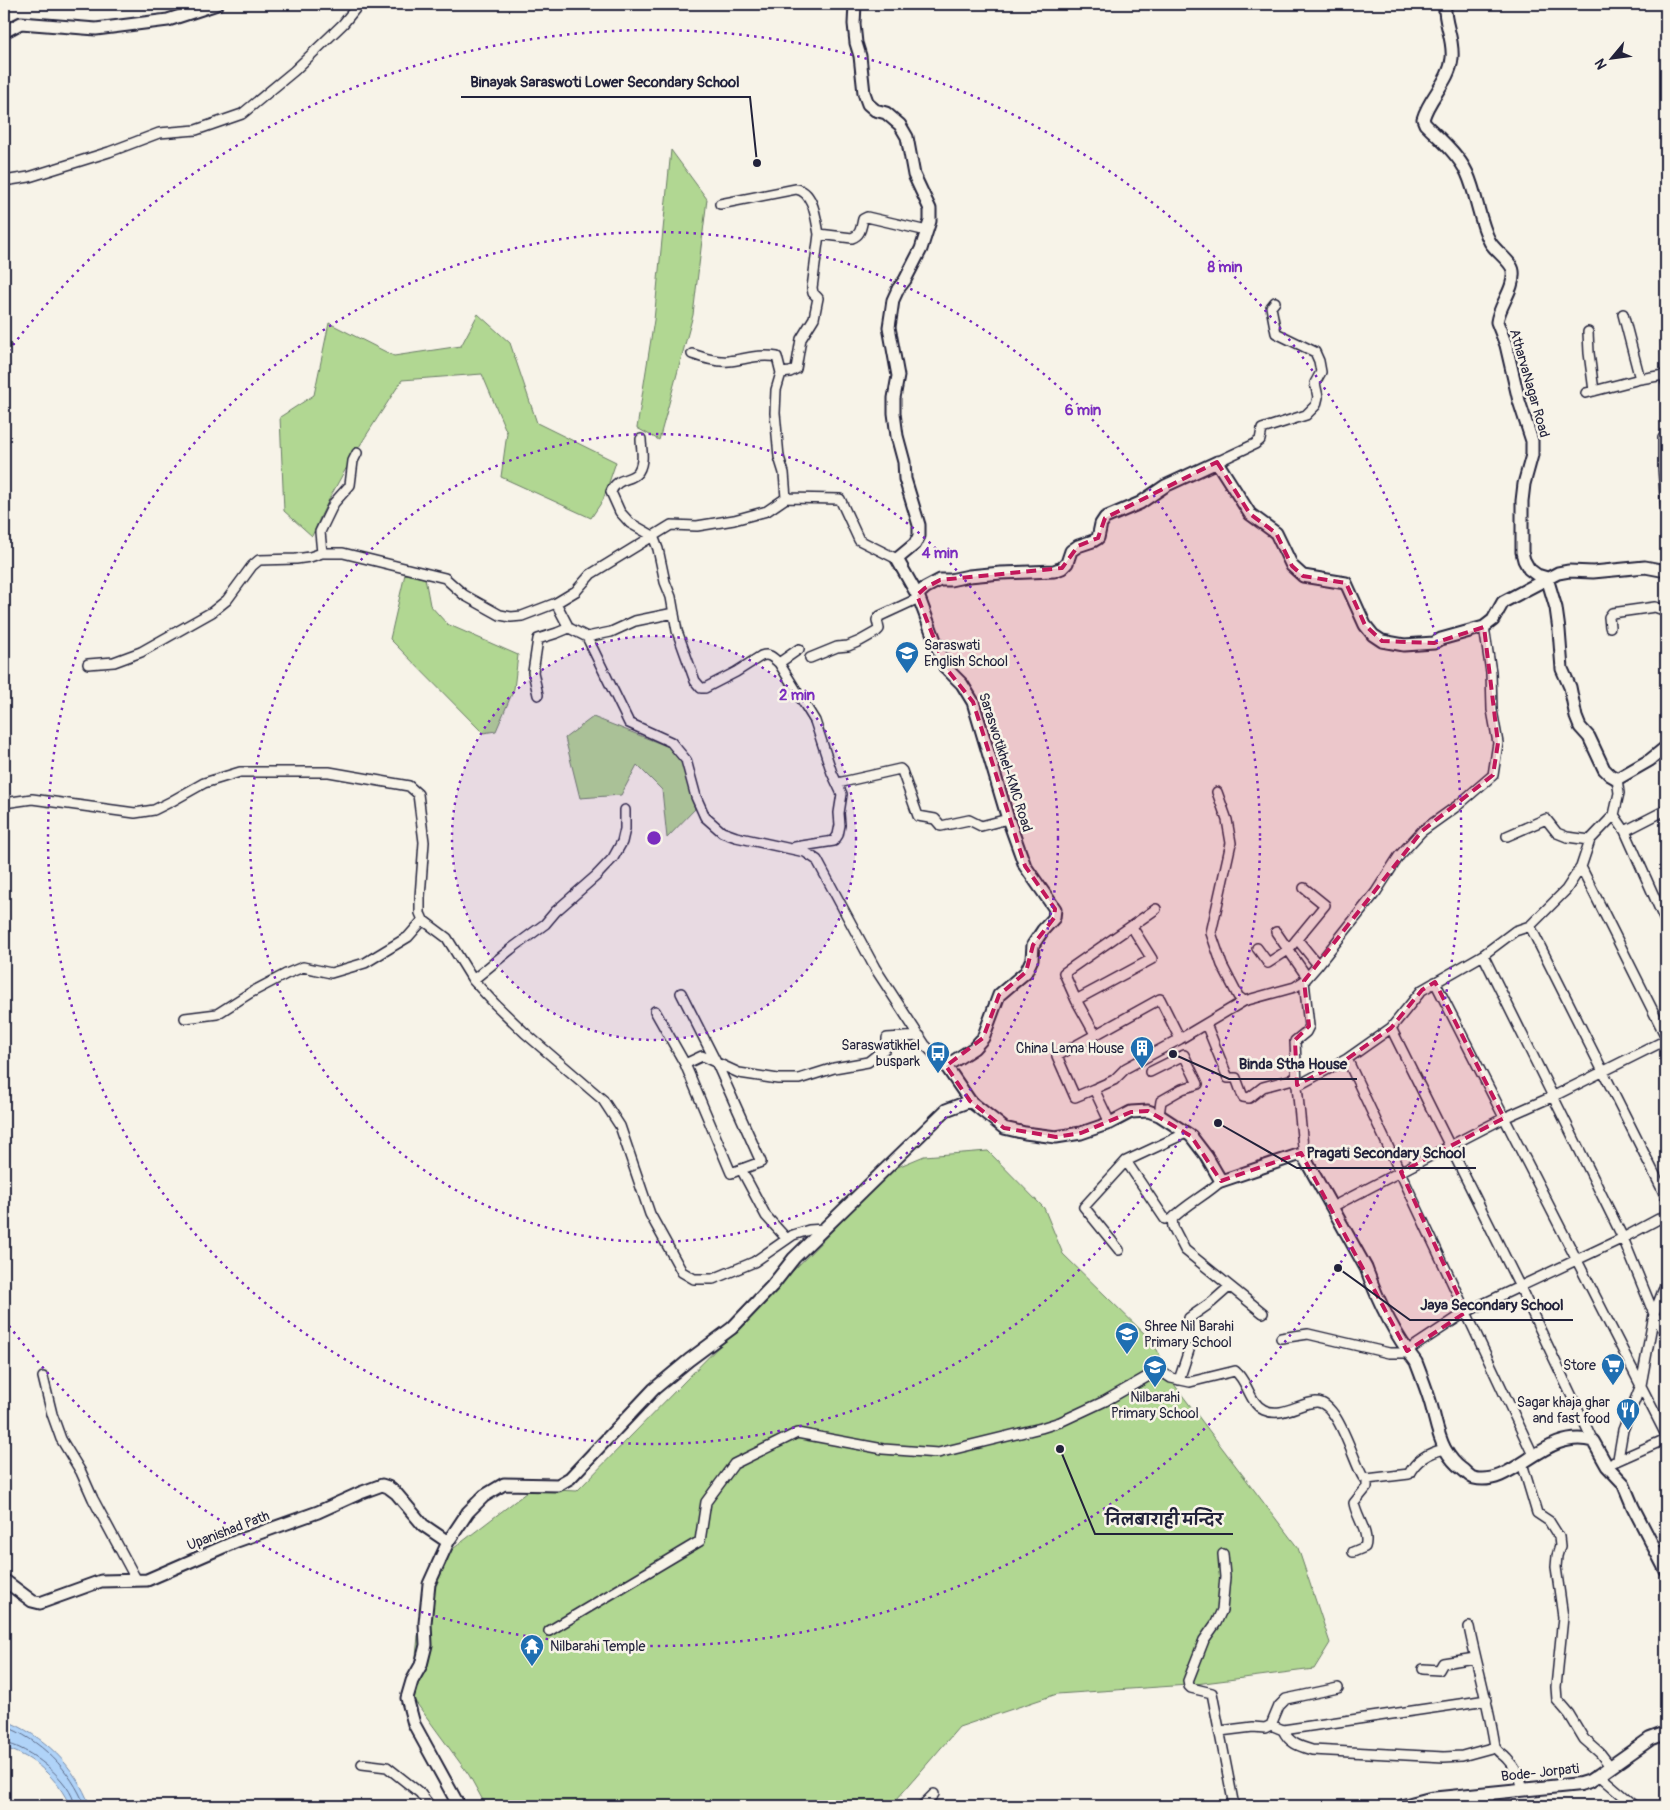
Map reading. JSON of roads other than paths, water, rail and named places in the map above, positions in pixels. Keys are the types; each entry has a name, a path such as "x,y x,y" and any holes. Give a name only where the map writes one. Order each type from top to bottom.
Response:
{"main road":[{"name":"Bode- Jorpati","path":"1403,1806 1430,1799 1580,1784 1590,1781 1650,1739 1666,1732"}],"street":[{"path":"4,32 21,23 96,29 168,20 217,4"},
{"path":"4,181 29,178 159,133 196,130 242,114 294,71 343,24 359,4"},
{"path":"88,664 114,662 141,652 212,612 227,600 252,566 259,560 310,557 322,553 343,553 445,578 464,595 500,615 522,616 556,602 576,591 591,574 671,525 697,526 734,520 767,511 786,498 840,499 859,540 897,559 914,544 919,536 897,436 894,398 898,376 889,327 890,314 895,294 921,249 930,221 930,208 914,175 907,137 900,125 886,113 874,110 868,104 864,93 860,56 856,42 854,24 855,4"},
{"name":"AtharvaNagar Road","path":"1445,4 1444,12 1450,30 1452,60 1449,70 1430,100 1423,118 1425,124 1459,159 1467,173 1488,238 1497,253 1512,267 1510,288 1497,322 1506,345 1519,401 1532,441 1532,455 1524,484 1522,501 1522,552 1529,568 1547,578"},
{"path":"720,204 801,189 808,196 814,211 819,234 812,288 813,294 818,298 814,318 801,339 796,369 781,373"},
{"path":"819,234 852,238 859,234 863,219 867,217 927,231"},
{"path":"810,658 837,647 848,646 876,632 879,629 877,620 880,616 918,597 926,588 940,580 1001,573 1046,572 1062,568 1067,563 1071,552 1078,546 1098,538 1101,524 1105,518 1140,504 1165,486 1255,444 1260,440 1262,429 1306,415 1316,405 1318,397 1316,383 1321,372 1319,361 1310,349 1276,333 1271,307 1275,302"},
{"path":"1623,314 1640,379"},
{"path":"1588,332 1590,392 1664,375 1666,382"},
{"path":"692,354 712,360 728,360 762,355 777,356 781,373 776,390 775,413 779,457 784,473 786,498"},
{"path":"1666,434 1663,438 1663,468 1666,510"},
{"path":"641,439 642,459 639,470 634,477 614,484 611,492 620,512 630,523 653,536 658,549 677,631 695,682 701,688 705,688 766,654 779,663 815,721 832,773 843,797 840,825 838,835 834,841 796,846 793,849"},
{"path":"322,553 320,532 334,503 350,485 353,461 357,453"},
{"path":"1217,462 1250,514 1276,533 1292,566 1302,576 1346,583 1366,625 1373,635 1382,641 1404,645 1434,643 1441,639 1484,627 1492,620 1504,602 1558,573 1645,567 1666,571"},
{"name":"Saraswotikhel-KMC Road","path":"897,559 918,597 944,667 962,684 973,702 1008,819 1025,866 1055,909 1054,918 1033,945 1032,959 1026,972 999,995 983,1038 974,1048 946,1066"},
{"path":"1547,578 1557,615 1562,669 1570,687 1576,717 1580,727 1589,737 1604,769 1617,779"},
{"path":"556,602 568,628 587,637 611,632 635,621 674,613"},
{"path":"1610,627 1609,617 1612,613 1655,606 1666,612"},
{"path":"1159,1115 1161,1101 1182,1089 1199,1086 1184,1055 1179,1040 1160,999 1057,1056 1075,1097 1114,1080 1126,1068 1179,1040 1244,1001 1295,987 1305,979 1376,892 1400,856 1422,831 1457,806 1494,775 1498,743 1492,710 1491,672 1484,627"},
{"path":"538,695 533,672 538,639 557,634 568,628"},
{"path":"587,637 630,723 671,742 686,760 696,797 706,817 722,832 805,852 817,860 875,968 925,1045 946,1066 970,1101 1004,1128 1056,1137 1081,1133 1110,1123 1131,1112 1148,1111 1159,1115 1191,1136 1207,1157 1221,1181"},
{"path":"779,663 799,649"},
{"path":"1617,779 1650,760 1666,747"},
{"path":"838,784 900,769 918,816 935,819 941,826 969,820 981,826 1008,819"},
{"path":"4,803 32,799 135,813 154,810 204,783 240,772 328,772 409,786 418,794 424,842 420,897 420,913 423,920 447,938 473,980 495,1004 525,1033 603,1100 620,1126 650,1214 682,1272 694,1279 713,1278 754,1262 786,1238 809,1230 824,1229"},
{"path":"1206,1024 1228,1078 1236,1078 1243,1098 1248,1098 1263,1087 1297,1082 1347,1059 1391,1028 1422,990 1484,955 1515,930 1530,926 1566,890 1580,867 1590,840 1614,815 1619,793 1617,779"},
{"path":"1217,792 1231,843 1211,933 1222,965 1238,996 1244,1001"},
{"path":"473,980 510,949 545,924 556,911 596,876 613,858 622,842 625,829 625,810"},
{"path":"1625,831 1665,812"},
{"path":"1614,815 1625,831 1666,923"},
{"path":"1507,836 1546,819 1556,833 1590,840"},
{"path":"1332,1207 1504,1118 1554,1096 1666,1038 1580,867"},
{"path":"1257,948 1268,963 1288,950 1325,905 1304,888"},
{"path":"1095,1034 1076,1000 1064,973 1156,909"},
{"path":"185,1018 217,1014 250,993 303,967 331,974 365,963 408,937 423,920"},
{"path":"1530,926 1604,1070 1666,1197"},
{"path":"1076,1000 1152,959 1132,927"},
{"path":"1276,932 1305,979 1309,1026 1306,1032 1295,1041 1304,1157 1366,1268 1373,1288 1408,1352 1416,1362 1445,1449 1456,1464 1472,1478 1486,1479 1499,1476 1533,1455 1562,1441 1582,1437 1593,1441"},
{"path":"1297,939 1318,965"},
{"path":"1484,955 1623,1238 1654,1314 1666,1334"},
{"path":"1434,982 1666,1437 1607,1466"},
{"path":"656,1011 685,1064 731,1173 761,1162 717,1064 681,993"},
{"path":"1391,1028 1520,1287 1593,1441 1607,1466 1623,1483 1633,1507 1666,1571"},
{"path":"685,1064 702,1056 739,1073 778,1079 799,1079 834,1068 868,1062 887,1047 887,1038 920,1036"},
{"path":"1150,1072 1184,1055"},
{"path":"1347,1059 1533,1455"},
{"path":"1094,1089 1110,1123"},
{"path":"459,1806 414,1724 407,1698 412,1681 421,1665 426,1644 425,1623 429,1584 448,1542 468,1512 484,1496 504,1484 558,1485 570,1478 654,1389 732,1328 772,1286 794,1258 946,1110 970,1101"},
{"path":"1119,1250 1084,1207 1126,1160 1184,1134"},
{"path":"1263,1313 1184,1250 1173,1227 1172,1219 1183,1208 1196,1201 1221,1181 1298,1154 1304,1157"},
{"path":"1126,1160 1165,1219"},
{"path":"741,1170 766,1216 786,1238"},
{"path":"1281,1338 1308,1334 1389,1353 1408,1352 1466,1312 1576,1261 1666,1215"},
{"path":"1618,1460 1622,1430 1641,1385 1654,1314 1666,1284"},
{"path":"1189,1318 1229,1287"},
{"path":"1178,1380 1189,1350"},
{"path":"549,1631 700,1541 706,1502 734,1464 797,1432 884,1449 938,1453 1060,1422 1105,1401 1152,1374 1165,1374 1178,1380 1190,1382 1235,1372 1239,1375 1255,1403 1266,1411 1281,1412 1308,1403 1320,1402 1327,1405 1342,1429 1358,1470 1367,1479 1409,1474 1413,1465 1436,1451 1445,1449"},
{"path":"43,1377 52,1414 61,1439 81,1472 136,1579"},
{"path":"1522,1463 1537,1513 1549,1521 1559,1537 1560,1546 1556,1567 1563,1617 1556,1687 1557,1700 1569,1714 1584,1739 1600,1753 1610,1766"},
{"path":"1353,1552 1365,1547 1366,1544 1365,1535 1354,1503 1367,1487 1367,1479"},
{"name":"Upanishad Path","path":"4,1580 32,1601 40,1603 101,1581 147,1580 228,1545 318,1512 382,1485 396,1493 423,1525 448,1542"},
{"path":"1223,1554 1225,1577 1222,1610 1204,1640 1188,1681 1189,1686 1192,1688 1212,1693 1234,1806"},
{"path":"1469,1627 1475,1658 1487,1700 1495,1747 1497,1751 1507,1758 1516,1771 1522,1783 1522,1789"},
{"path":"1423,1669 1439,1670 1444,1662 1475,1658"},
{"path":"1271,1725 1279,1706 1286,1699 1338,1688"},
{"path":"1283,1730 1487,1700"},
{"path":"1220,1731 1254,1727 1266,1728 1274,1724 1283,1730 1287,1738 1298,1746 1312,1750 1444,1757 1462,1756 1495,1747"},
{"path":"362,1764 387,1767 420,1793 430,1806"},
{"path":"1599,1775 1635,1806"},
{"path":"1480,1806 1487,1801 1493,1792"},
{"path":"922,1806 934,1794"}],"water":[{"path":"4,1720 19,1726 45,1743 67,1765 84,1791 90,1806 70,1806 59,1787 44,1770 25,1757 4,1748"}],"place":[{"name":"Binayak Saraswoti Lower Secondary School","path":"757,163"},
{"name":"Saraswati English School","path":"907,674"},
{"name":"Binda Stha House","path":"1173,1054"},
{"name":"China Lama House","path":"1142,1069"},
{"name":"Saraswatikhel buspark","path":"938,1074"},
{"name":"Pragati Secondary School","path":"1218,1123"},
{"name":"Jaya Secondary School","path":"1338,1268"},
{"name":"Shree Nil Barahi Primary School","path":"1127,1355"},
{"name":"Store","path":"1613,1386"},
{"name":"Nilbarahi Primary School","path":"1155,1388"},
{"name":"Sagar khaja ghar and fast food","path":"1628,1431"},
{"name":"निलबाराही मन्दिर","path":"1060,1449"},
{"name":"Nilbarahi Temple","path":"532,1667"}]}
